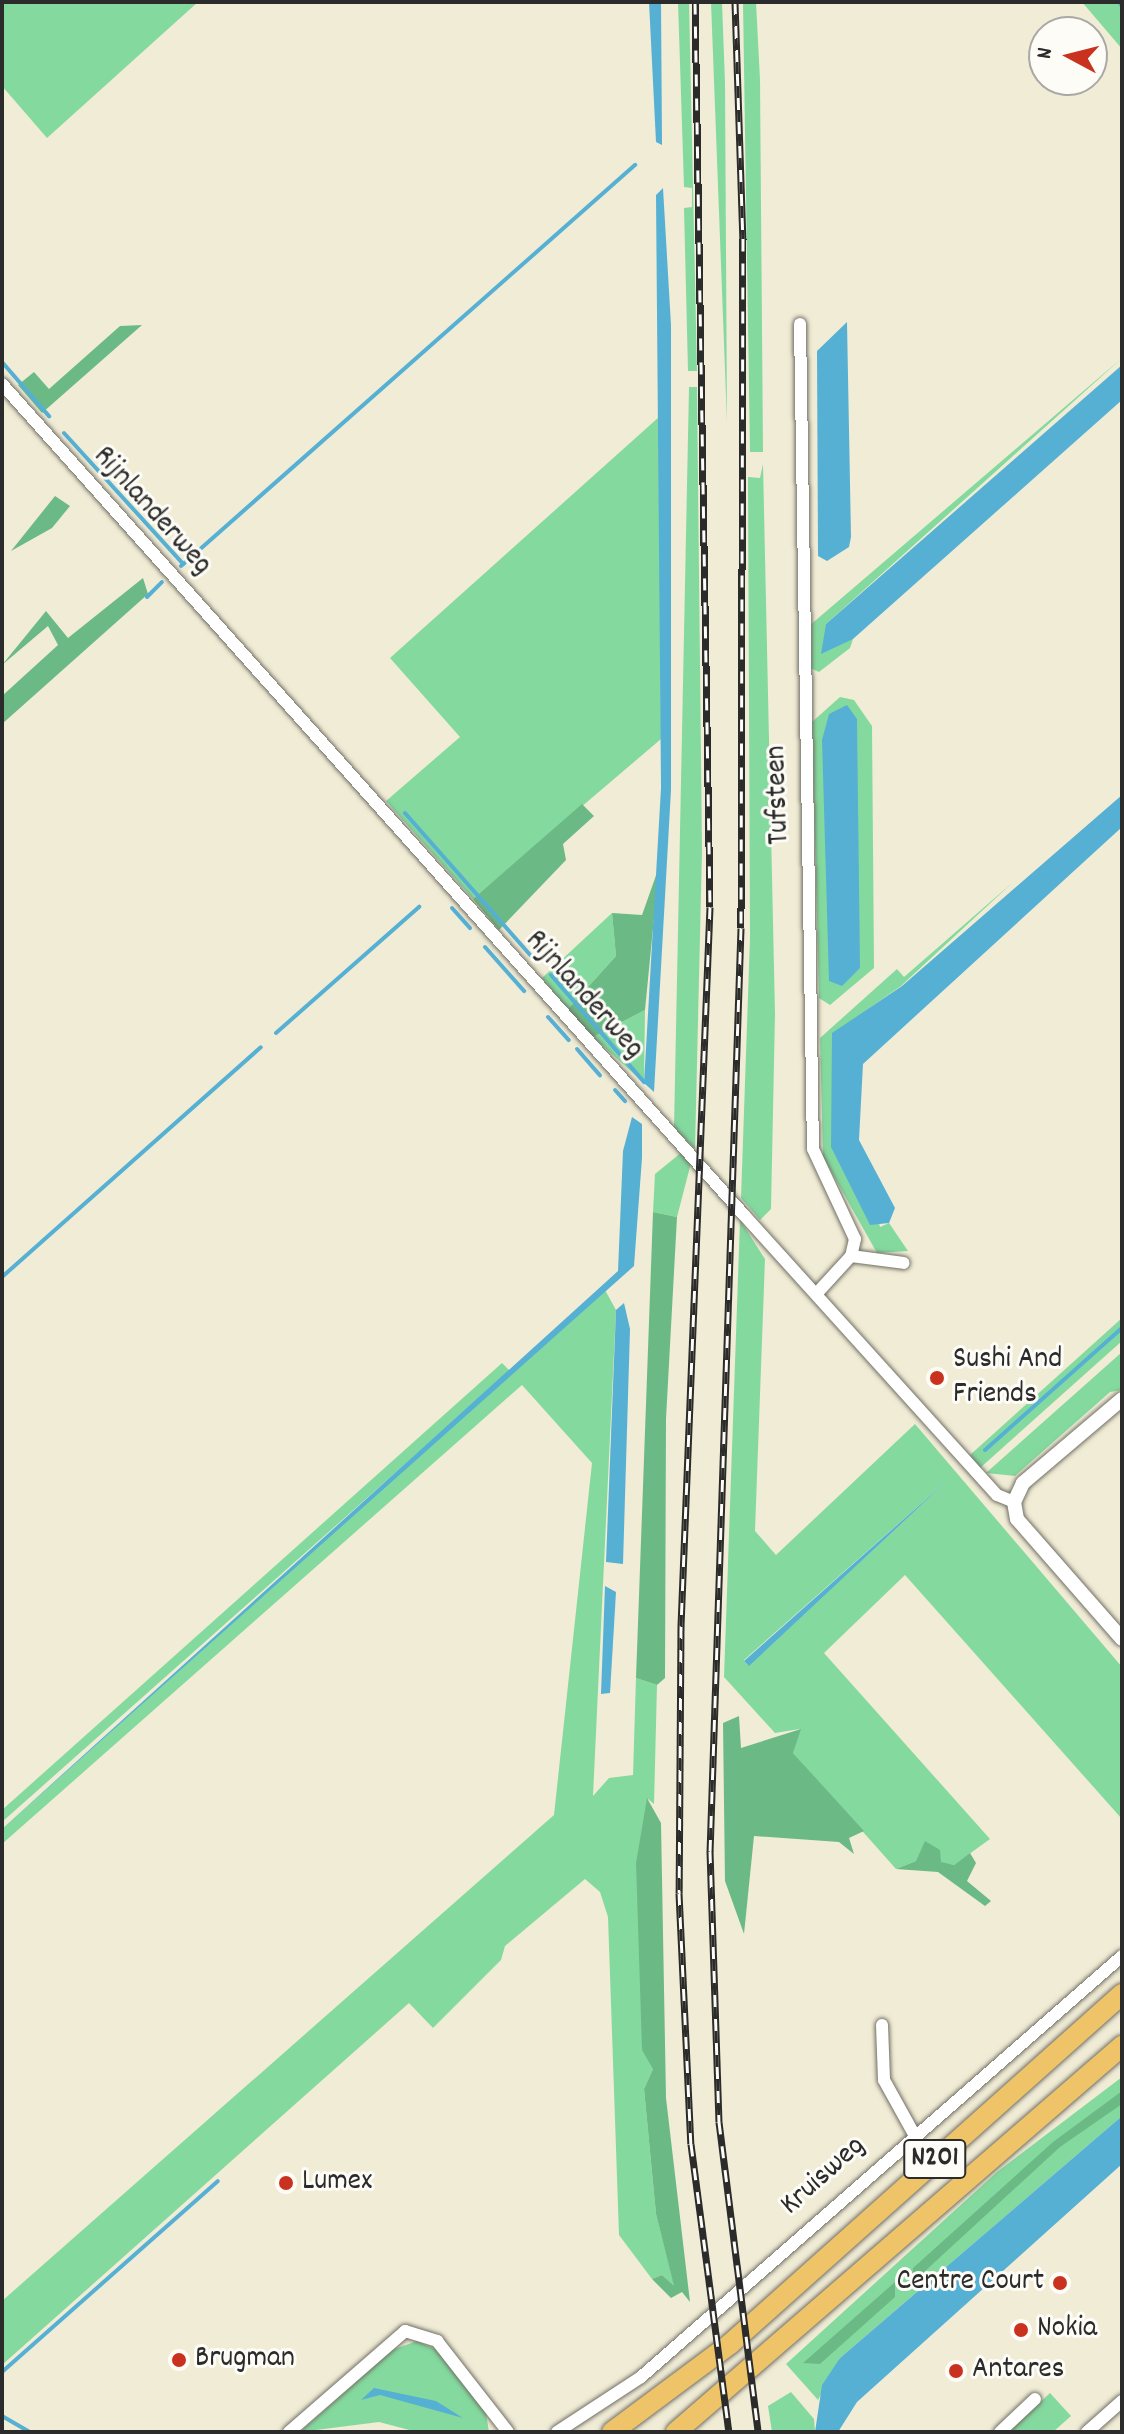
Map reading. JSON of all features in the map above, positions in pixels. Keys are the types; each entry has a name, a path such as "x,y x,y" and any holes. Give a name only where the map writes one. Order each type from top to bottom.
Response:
{"highway":[{"name":"Kruisweg","path":"612,2432 730,2344 1122,1994"},
{"name":"N201","path":"676,2432 1122,2046"}],"street":[{"name":"Tufsteen","path":"800,324 813,1149 855,1239 851,1256"},
{"name":"Rijnlanderweg","path":"2,384 997,1495 1014,1502 1017,1519 1122,1639"},
{"path":"818,1292 851,1256 904,1263"},
{"path":"1014,1502 1023,1483 1122,1399"},
{"name":"Kruisweg","path":"557,2432 641,2377 1122,1956"},
{"path":"882,2025 884,2080 915,2136"},
{"path":"289,2432 372,2354 414,2331 437,2341 508,2432"},
{"path":"1000,2432 1035,2399"},
{"path":"1087,2432 1122,2401"}],"green space":[{"path":"2,2 198,2 47,138 2,86"},
{"path":"678,2 689,2 697,371 688,371 684,208 692,207 692,188 684,187"},
{"path":"711,2 722,2 727,422"},
{"path":"743,2 756,2 760,80 763,452 750,452"},
{"path":"1082,2 1122,2 1122,49 1108,32 1108,16 1094,16"},
{"path":"142,325 42,413 18,385 34,372 49,389 120,326"},
{"path":"1122,358 826,624 853,639 850,648 819,672 810,668 809,626"},
{"path":"689,387 697,387 702,851 695,1149 674,1128"},
{"path":"659,417 661,739 473,899 386,801 460,737 390,658"},
{"path":"763,464 775,1014 771,1209 760,1220 741,1198 750,938 748,477 760,478"},
{"path":"55,496 70,506 52,528 11,551"},
{"path":"143,578 148,594 2,724 2,696 58,645 48,626 2,665 46,611 68,638"},
{"path":"840,697 854,700 872,726 874,968 830,1005 819,998 812,722"},
{"path":"582,804 594,816 563,844 566,860 499,930 473,899"},
{"path":"659,867 645,1010 593,1037 568,1009 616,956 612,913 642,915"},
{"path":"1012,883 901,986 832,1034 880,1227 889,1223 908,1251 877,1253 823,1157 820,1038 897,969 904,977"},
{"path":"612,913 616,956 568,1009 542,978"},
{"path":"645,1010 644,1083 593,1037"},
{"path":"682,1152 691,1163 677,1217 653,1212 655,1174"},
{"path":"653,1212 677,1217 666,1419 665,1678 657,1685 636,1678"},
{"path":"740,1220 765,1259 755,1531 776,1555 915,1424 1122,1667 1122,1819 905,1575 824,1653 990,1839 954,1865 916,1861 896,1869 792,1752 800,1729 775,1733 724,1677","holes":["950,1478 748,1665 744,1660"]},
{"path":"605,1290 616,1310 593,1796 609,1778 633,1775 636,1678 657,1685 654,1804 648,1799 653,2069 644,2089 656,2214 675,2288 662,2275 652,2279 619,2235 608,1917 600,1892 585,1879 505,1946 501,1960 433,2028 409,2003 2,2365 2,2301 554,1815 592,1463 522,1385 2,1844 2,1829"},
{"path":"1122,1318 1122,1341 980,1468 970,1455"},
{"path":"1122,1352 1122,1390 1110,1392 1015,1476 986,1473"},
{"path":"502,1363 510,1371 2,1822 2,1810"},
{"path":"739,1716 741,1748 801,1729 793,1753 864,1831 849,1838 854,1854 839,1842 754,1836 744,1934 725,1881 723,1723"},
{"path":"647,1798 661,1823 666,2098 690,2302 682,2292 671,2298 652,2279 662,2275 674,2286 656,2214 644,2089 653,2069 642,2050 636,1863"},
{"path":"925,1841 940,1850 941,1862 954,1865 970,1853 976,1863 967,1881 991,1901 985,1906 938,1872 896,1869 916,1861"},
{"path":"1122,2077 1122,2116 840,2358 818,2400 786,2364 997,2172"},
{"path":"1122,2091 1122,2104 1060,2147 911,2284 913,2268 1053,2142"},
{"path":"895,2282 895,2297 820,2364 803,2363"},
{"path":"417,2341 439,2351 486,2413 489,2432 417,2432 379,2422 300,2432 392,2350"},
{"path":"791,2392 814,2419 815,2432 772,2432 768,2406"},
{"path":"1050,2393 1071,2416 1053,2432 1008,2432"}],"water":[{"path":"649,2 661,2 662,145 656,142"},
{"path":"663,188 671,325 671,790 654,1092 644,1083 661,788 656,195"},
{"path":"847,322 851,537 849,547 827,561 818,556 817,351"},
{"path":"1122,365 1122,400 853,639 821,654 826,624"},
{"path":"847,705 857,719 860,968 842,986 829,981 822,740 829,714"},
{"path":"1122,795 1122,827 863,1064 859,1140 895,1208 889,1223 870,1225 831,1147 832,1033 902,986"},
{"path":"632,1117 642,1124 634,1266 2,1829 618,1271 623,1151"},
{"path":"624,1303 630,1329 623,1564 606,1562 616,1310"},
{"path":"950,1478 749,1666 744,1661"},
{"path":"605,1586 616,1592 610,1693 601,1694"},
{"path":"1122,2116 1122,2164 857,2402 838,2432 815,2432 822,2385 840,2358"},
{"path":"374,2388 436,2401 463,2418 380,2395 361,2400"}],"waterway":[{"path":"1119,2 1122,6"},
{"path":"181,566 635,165"},
{"path":"2,362 49,416"},
{"path":"64,433 183,564"},
{"path":"147,597 162,582"},
{"path":"405,813 532,957"},
{"path":"276,1033 419,907"},
{"path":"452,908 470,928"},
{"path":"485,947 524,991"},
{"path":"551,975 644,1082"},
{"path":"548,1017 569,1040"},
{"path":"2,1277 261,1047"},
{"path":"577,1049 600,1075"},
{"path":"615,1090 625,1101"},
{"path":"985,1450 1122,1328"},
{"path":"2,2372 218,2181"},
{"path":"2,2416 30,2432"}],"railway":[{"path":"695,2 710,907 681,1626 679,1893 691,2144 729,2432"},
{"path":"735,2 743,239 741,928 710,1851 719,2122 758,2432"}],"place":[{"name":"Sushi And Friends","path":"937,1378"},
{"name":"Lumex","path":"286,2183"},
{"name":"Centre Court","path":"1060,2283"},
{"name":"Nokia","path":"1021,2330"},
{"name":"Brugman","path":"179,2360"},
{"name":"Antares","path":"956,2371"}]}
